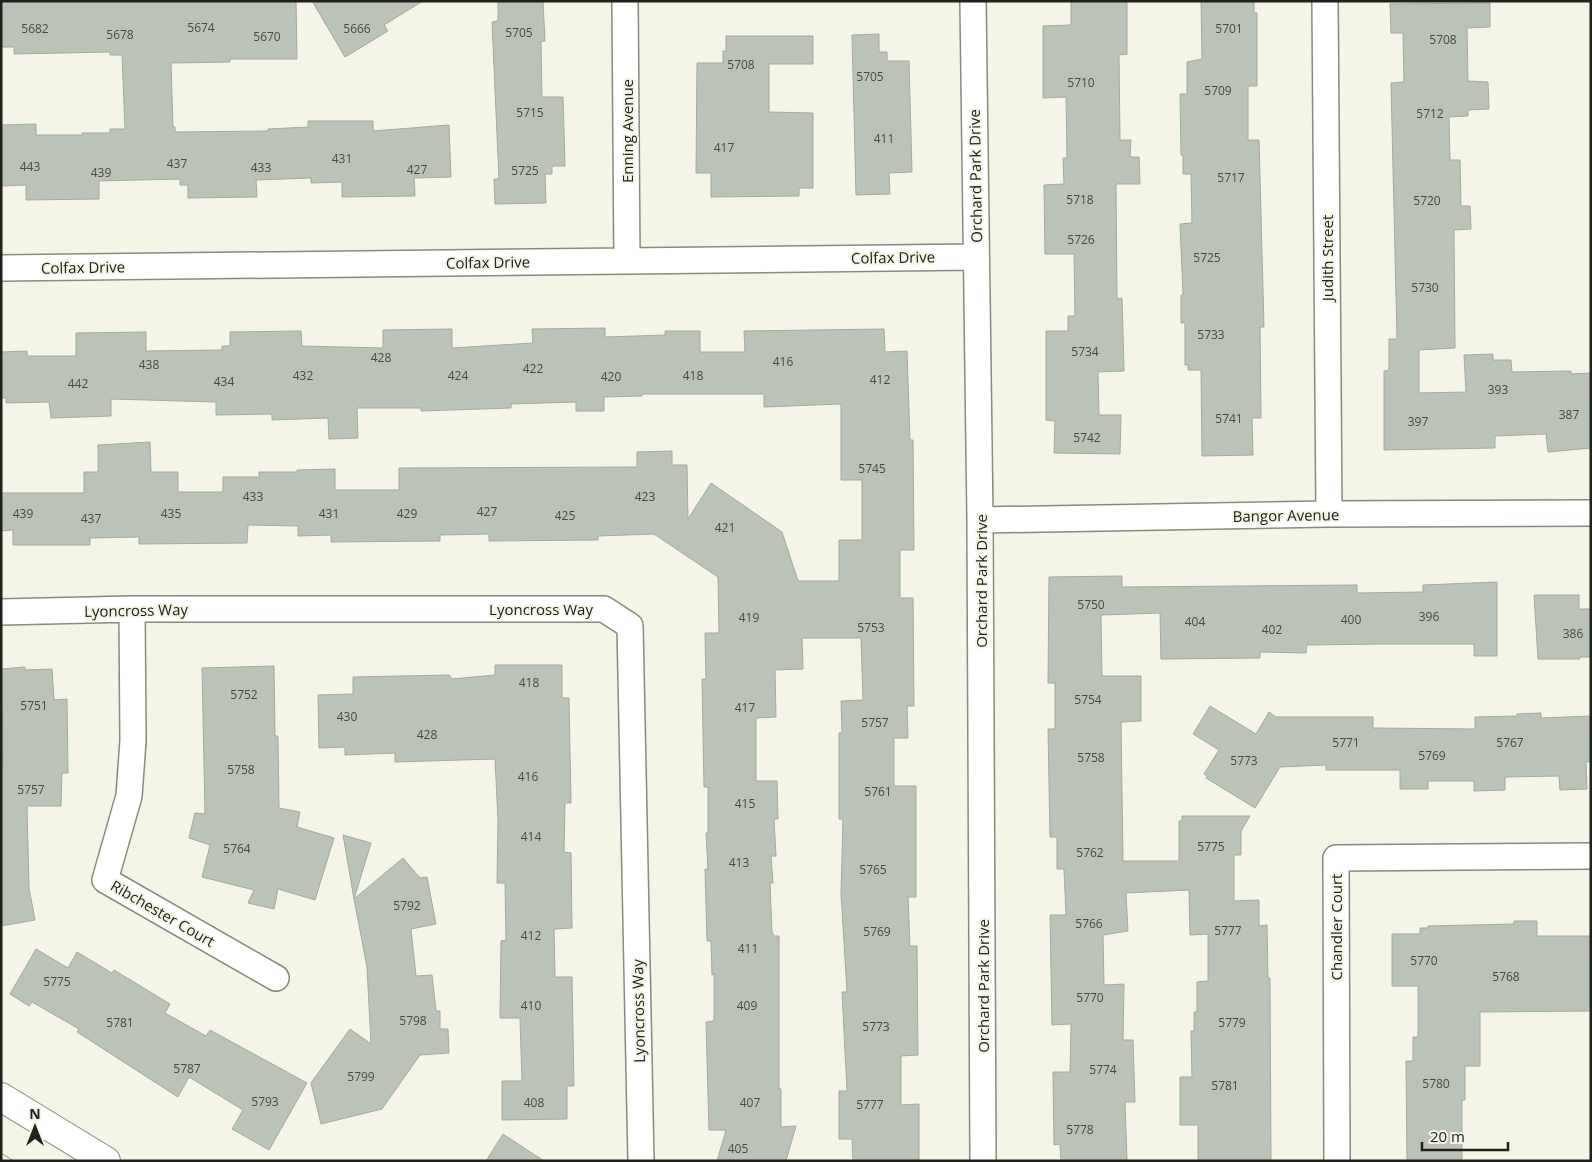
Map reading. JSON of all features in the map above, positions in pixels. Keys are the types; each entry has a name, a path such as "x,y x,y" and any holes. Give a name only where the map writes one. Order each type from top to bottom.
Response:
{"highway":[{"path":"1,1097 106,1161"}],"street":[{"name":"Enning Avenue","path":"626,1 627,261"},
{"name":"Orchard Park Drive","path":"973,1 980,520 983,1161"},
{"name":"Judith Street","path":"1325,1 1328,514"},
{"name":"Colfax Drive","path":"1,268 976,257"},
{"name":"Bangor Avenue","path":"980,520 1328,514 1591,513"},
{"name":"Lyoncross Way","path":"1,612 132,609 604,609 630,626 641,1161"},
{"name":"Ribchester Court","path":"132,609 133,740 129,796 105,880 276,978"},
{"name":"Chandler Court","path":"1337,1161 1336,858 1591,856"}],"building":[{"path":"1,1 296,1 297,59 230,59 230,62 171,63 173,127 175,127 175,132 268,131 268,129 308,127 308,121 373,121 373,131 449,125 451,177 414,178 415,196 342,197 342,182 311,183 311,178 256,180 257,197 188,198 188,185 180,185 180,179 99,181 99,199 26,200 26,185 1,186 1,125 36,124 36,135 83,135 82,133 110,133 110,129 125,129 122,55 110,55 110,52 14,54 14,47 1,47"},
{"path":"312,1 423,1 384,25 388,31 345,57"},
{"path":"498,1 543,1 545,41 541,42 542,97 563,97 565,166 552,166 552,174 545,174 546,203 495,204 494,179 499,179 492,22 498,21"},
{"path":"1071,1 1127,1 1127,54 1119,55 1120,140 1131,140 1130,157 1139,157 1140,184 1116,184 1117,299 1122,298 1124,371 1098,372 1099,415 1121,415 1120,454 1054,453 1055,421 1046,420 1046,331 1068,331 1068,316 1075,316 1074,254 1045,254 1044,185 1064,184 1063,158 1067,158 1066,97 1043,98 1043,26 1071,25"},
{"path":"1201,1 1254,1 1254,13 1257,13 1257,86 1248,86 1248,140 1259,140 1264,327 1260,327 1261,418 1252,418 1253,455 1202,456 1201,370 1188,370 1188,365 1185,365 1185,323 1181,323 1181,295 1183,295 1180,224 1192,223 1191,174 1183,174 1183,155 1181,155 1180,94 1187,94 1187,62 1202,59"},
{"path":"1490,3 1490,27 1467,28 1468,81 1488,82 1489,109 1468,110 1468,116 1449,117 1450,160 1460,160 1461,206 1470,206 1471,229 1454,230 1455,348 1419,350 1419,393 1466,392 1464,355 1493,354 1493,360 1511,360 1512,372 1571,371 1571,374 1591,373 1591,448 1548,452 1546,434 1495,436 1495,448 1384,450 1384,371 1389,370 1389,339 1397,339 1391,83 1404,82 1403,33 1391,33 1390,4"},
{"path":"879,34 879,52 887,52 887,61 909,61 912,172 889,173 890,194 856,195 852,35"},
{"path":"726,36 813,36 813,64 769,64 769,112 813,113 813,188 799,188 799,196 711,197 711,173 696,173 697,63 723,63 723,51 726,51"},
{"path":"605,328 605,337 665,335 665,331 700,331 700,352 745,352 744,331 884,329 885,352 907,351 910,440 913,440 914,550 900,550 900,598 913,598 914,706 907,706 908,738 894,738 894,786 916,786 916,897 908,897 910,946 917,946 918,1055 901,1056 901,1105 919,1104 919,1161 853,1161 852,1139 839,1139 839,1091 847,1091 842,992 847,992 841,893 843,819 839,819 839,733 842,733 841,701 863,700 861,638 802,638 803,669 775,670 776,717 756,718 756,781 777,781 778,819 774,819 776,856 771,856 773,883 770,883 772,932 774,936 779,936 779,1089 781,1089 781,1127 796,1126 786,1161 717,1161 726,1130 709,1130 706,1022 714,1021 714,974 712,975 711,941 707,941 705,869 708,869 706,833 708,833 708,787 704,787 702,679 706,679 705,633 719,633 718,577 654,534 598,536 598,540 489,541 489,534 440,535 440,541 331,542 331,535 298,536 298,526 248,525 247,543 139,544 139,537 90,538 90,545 13,545 13,530 1,531 1,493 84,493 84,472 98,472 98,445 150,442 151,472 178,472 178,492 223,492 223,477 259,477 259,472 335,469 335,490 399,490 399,468 637,467 637,452 672,451 672,465 687,465 688,519 711,483 782,532 798,581 839,581 839,540 862,540 862,480 841,480 841,404 764,407 764,394 642,394 642,396 604,397 604,411 576,411 576,402 511,404 511,408 421,411 421,408 357,408 358,438 329,439 328,418 272,420 272,414 216,415 216,402 111,399 111,416 51,418 49,402 6,403 6,398 1,398 1,352 27,351 27,356 76,356 76,333 146,332 146,351 222,350 222,346 230,346 230,332 301,331 302,346 383,348 383,330 452,329 452,348 533,343 532,329"},
{"path":"1122,576 1122,587 1357,585 1357,593 1423,592 1423,585 1497,582 1497,656 1474,656 1474,644 1383,644 1307,645 1306,653 1260,652 1260,658 1161,659 1160,613 1101,615 1102,676 1141,676 1141,721 1121,722 1123,861 1179,861 1179,821 1182,821 1182,816 1250,816 1241,831 1241,855 1234,855 1234,901 1259,900 1259,926 1267,925 1268,978 1270,978 1271,1161 1198,1161 1198,1125 1180,1125 1180,1077 1192,1077 1191,1031 1194,1031 1194,1012 1197,1012 1197,982 1208,981 1208,934 1190,935 1189,890 1126,893 1128,931 1103,935 1104,985 1124,984 1123,1040 1133,1040 1135,1102 1125,1102 1127,1161 1061,1161 1060,1144 1054,1145 1053,1072 1070,1072 1071,1024 1052,1025 1050,915 1066,915 1064,869 1057,869 1057,837 1050,837 1048,729 1055,729 1055,683 1048,683 1049,577"},
{"path":"1534,595 1579,595 1579,609 1591,609 1591,657 1580,657 1580,659 1538,659"},
{"path":"495,665 562,665 562,698 569,698 571,803 565,803 564,852 571,853 572,928 554,929 555,977 572,977 574,1086 567,1086 567,1119 502,1120 502,1081 522,1081 520,1018 500,1018 501,941 506,940 505,883 497,883 498,820 495,759 395,762 395,753 345,755 345,747 319,748 318,695 353,694 353,677 449,675 452,679 495,675"},
{"path":"274,666 275,736 278,736 279,808 300,812 297,827 334,838 315,900 278,889 274,909 248,903 254,890 202,877 210,845 189,838 195,813 205,814 202,668"},
{"path":"25,667 25,670 52,669 54,700 67,699 68,773 62,773 61,806 27,806 29,888 35,920 1,926 1,768 3,768 1,669"},
{"path":"1210,706 1256,734 1269,712 1276,717 1373,717 1373,728 1475,729 1475,717 1517,716 1517,714 1541,713 1541,718 1591,716 1591,761 1586,762 1587,789 1560,790 1559,776 1505,777 1505,790 1474,791 1474,781 1428,781 1428,789 1400,789 1400,770 1326,770 1326,765 1280,767 1255,808 1206,778 1207,776 1204,774 1219,750 1193,734"},
{"path":"343,835 371,843 354,899"},
{"path":"403,858 420,878 427,877 436,924 411,929 416,976 432,975 436,1011 440,1011 440,1029 448,1029 449,1053 420,1055 382,1109 321,1124 311,1083 350,1029 371,1044 367,967 354,899"},
{"path":"1514,921 1537,921 1537,936 1591,936 1591,1011 1480,1012 1480,1066 1465,1066 1465,1100 1462,1100 1462,1161 1407,1161 1406,1061 1413,1061 1413,1037 1418,1037 1418,986 1392,986 1392,934 1420,934 1420,928 1428,928 1428,926 1514,924"},
{"path":"36,949 68,968 77,952 112,973 114,970 170,1004 165,1013 206,1036 210,1030 307,1083 269,1150 232,1129 243,1110 189,1077 178,1097 77,1032 79,1029 32,1002 29,1006 10,994"},
{"path":"503,1134 544,1161 486,1161"}],"tram line":[{"path":"1,1153 14,1161"}]}
